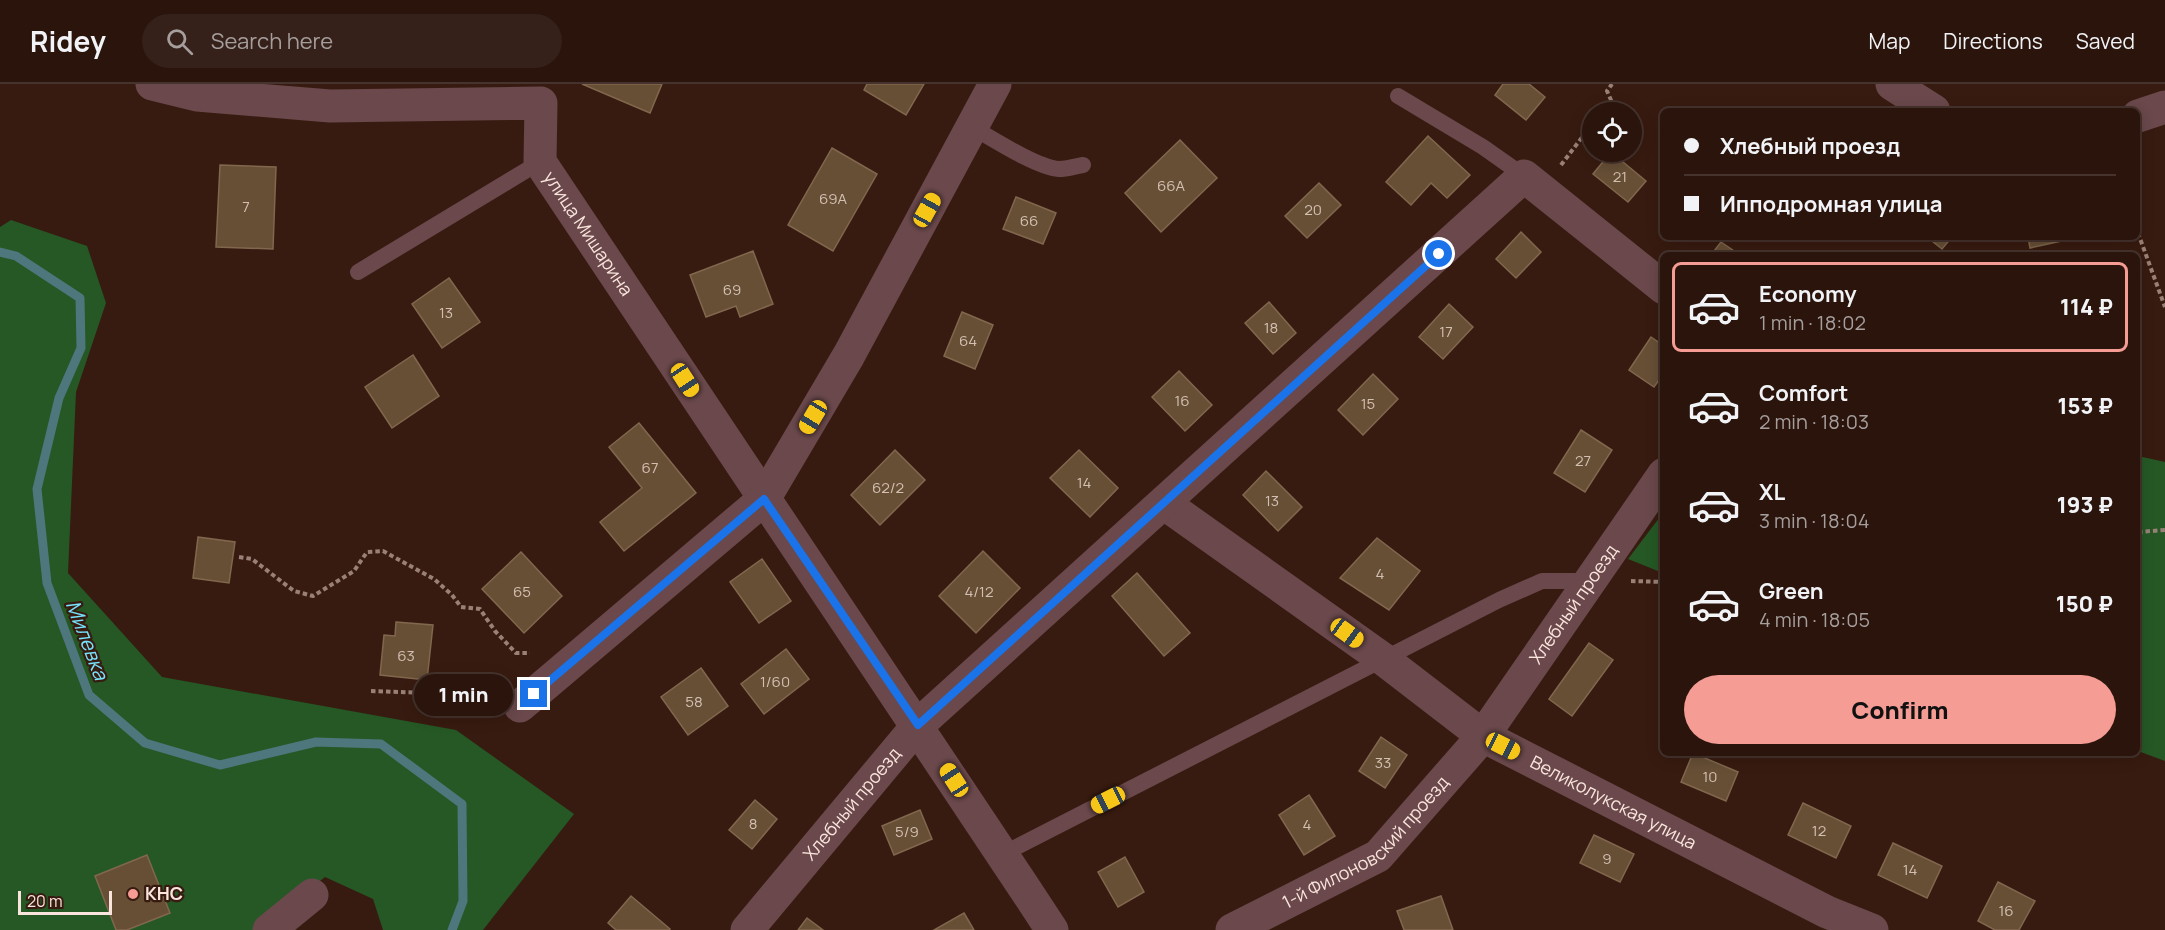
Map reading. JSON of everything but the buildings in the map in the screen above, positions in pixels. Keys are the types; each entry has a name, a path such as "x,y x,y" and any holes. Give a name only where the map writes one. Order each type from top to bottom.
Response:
{"street":[{"name":"улица Мишарина","path":"154,84 197,95 330,106 545,94 540,162 764,499 918,725 1052,930"},
{"path":"520,706 764,499 849,355 995,84"},
{"path":"1892,84 1929,108"},
{"path":"2140,115 2165,107"},
{"path":"1533,183 1660,285"},
{"name":"Хлебный проезд","path":"747,930 918,725 1165,504 1533,183"},
{"name":"Хлебный проезд","path":"1483,736 1660,480"},
{"name":"Великолукская улица","path":"1165,504 1383,659 1483,736 1822,921 1872,930"},
{"name":"1-й Филоновский проезд","path":"1232,930 1378,856 1483,736"},
{"path":"269,930 312,895"}],"lane":[{"path":"1398,96 1483,147 1533,183"},
{"path":"972,127 1040,163 1059,169 1083,165"},
{"path":"358,272 540,162"},
{"path":"1003,854 1499,600 1542,581 1591,580"}],"path":[{"path":"1609,102 1611,100 1607,91 1612,84"},
{"path":"1533,183 1582,134"},
{"path":"2140,238 2165,307"},
{"path":"2140,532 2165,530"},
{"path":"239,556 252,559 294,591 313,596 354,571 367,552 383,551 434,579 452,595 461,607 480,609 516,653 546,653 562,670"},
{"path":"371,691 428,693 486,699 504,706 520,706"}],"green space":[{"path":"11,220 87,246 106,303 76,392 68,573 162,677 456,730 574,814 483,930 383,930 373,899 325,877 257,930 0,930 0,227"},
{"path":"2140,456 2165,462 2165,761 2140,752"},
{"path":"1660,517 1660,572 1628,559"}],"waterway":[{"name":"Милевка","path":"0,252 16,256 80,298 81,348 59,398 37,489 47,583 89,695 145,743 220,765 316,742 381,744 462,804 463,901 452,930"}],"place":[{"name":"КНС","path":"133,894"}],"route":[{"path":"534,694 764,499 918,725 1439,254"}]}
